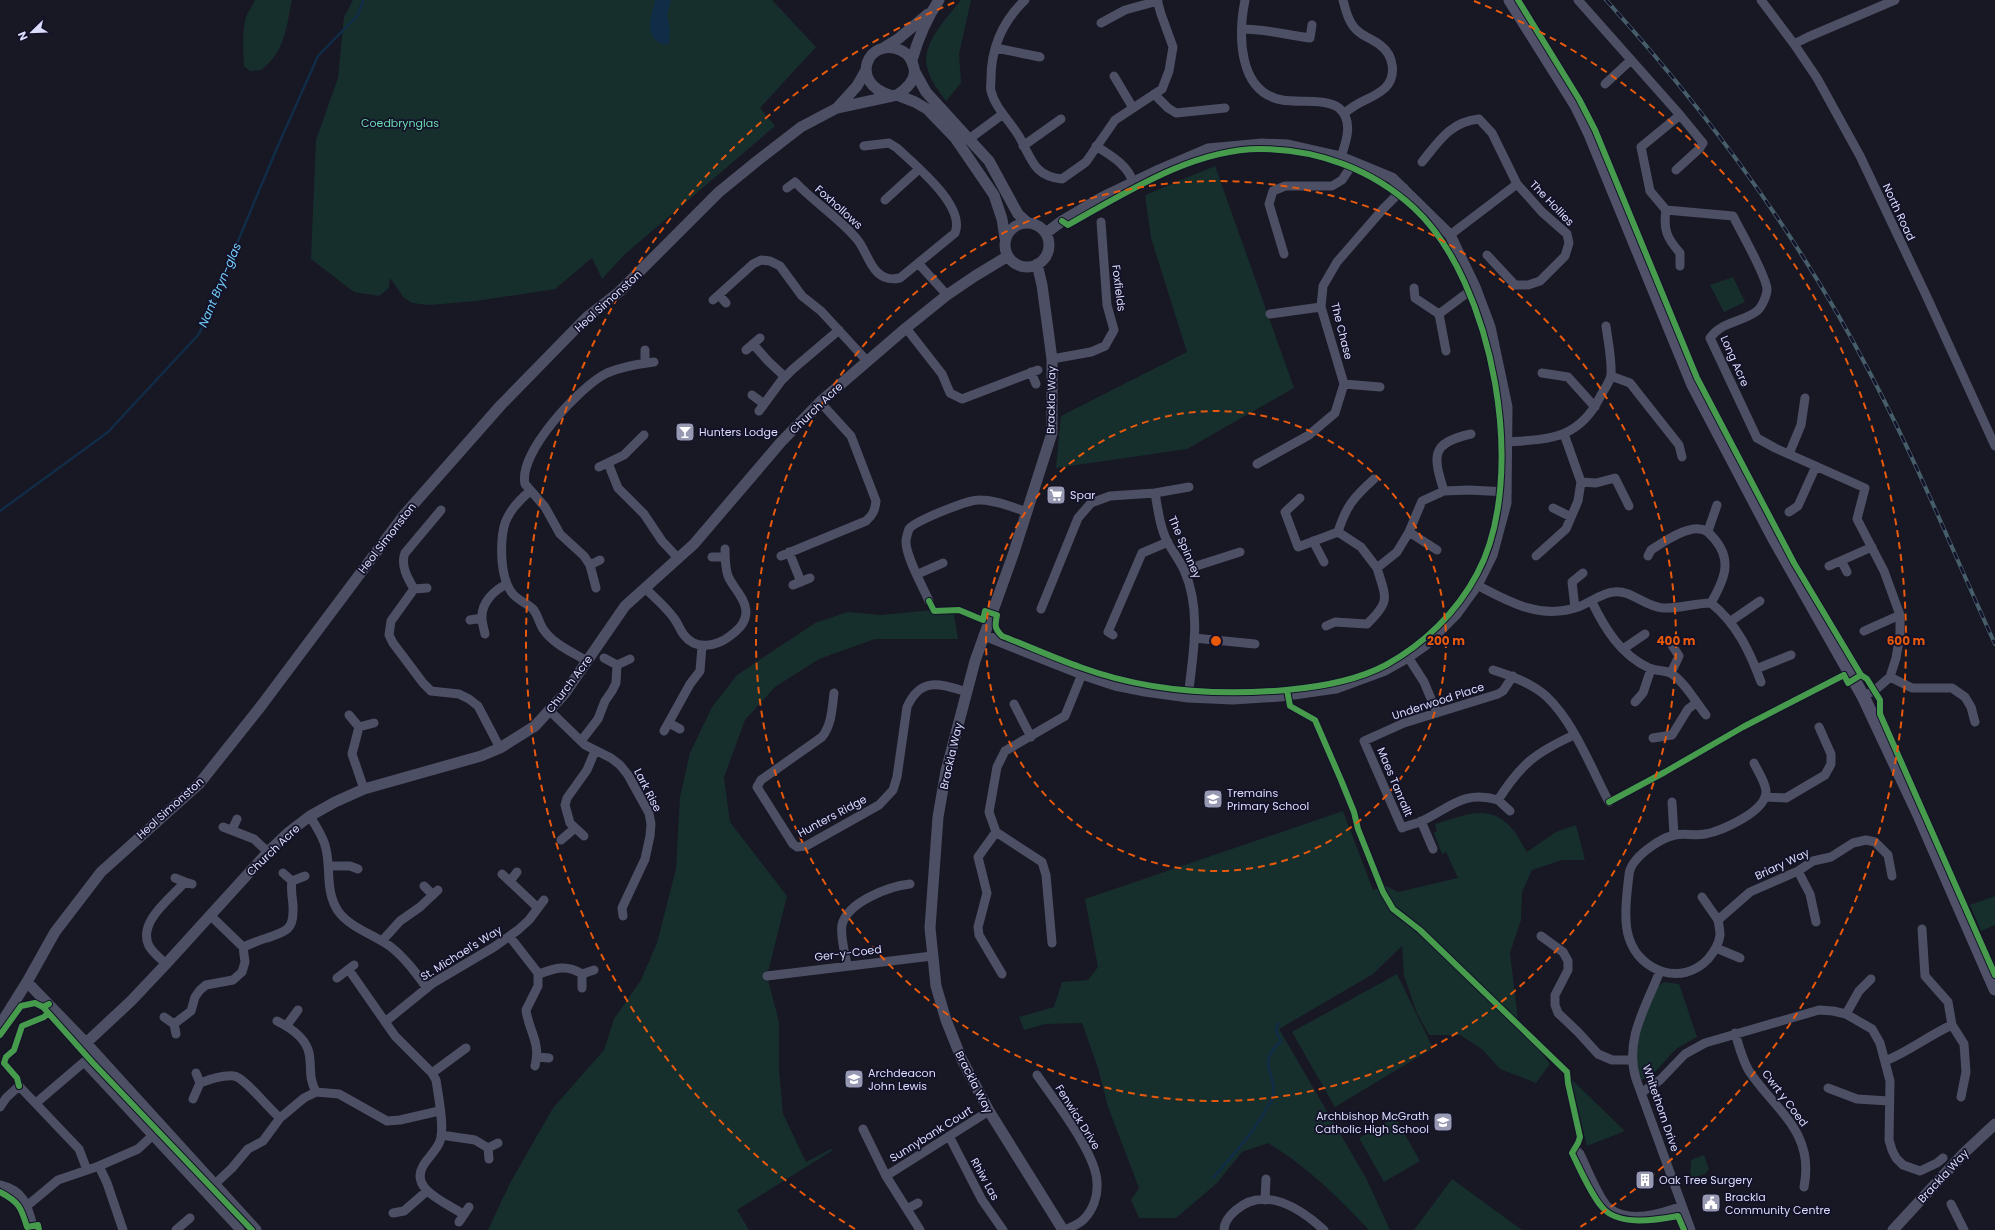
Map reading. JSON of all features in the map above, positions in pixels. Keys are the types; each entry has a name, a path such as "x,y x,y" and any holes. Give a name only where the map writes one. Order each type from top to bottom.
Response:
{"main road":[{"path":"1510,0 1576,105 1590,134 1693,385 1773,537 1863,696 1918,813 1995,989"}],"street":[{"path":"912,60 915,48 930,13 939,0"},
{"path":"1025,0 1014,11 1001,32 991,64 991,91 1003,114 1040,172 1050,178 1062,179 1086,162 1115,120 1162,89 1169,71 1173,47 1161,14 1158,0 1125,10 1101,23"},
{"path":"1245,0 1242,47 1247,71 1254,84 1262,92 1282,100 1330,104 1338,108 1344,114 1348,124 1346,142 1341,157"},
{"path":"1343,0 1351,23 1359,32 1382,46 1392,62 1393,72 1391,80 1385,88 1375,95 1359,101 1344,114"},
{"path":"1578,0 1703,143 1700,149 1676,170"},
{"name":"North Road","path":"1760,0 1794,44 1817,78 1860,156 1995,446"},
{"path":"1794,44 1808,36 1895,0"},
{"path":"884,47 894,47 905,52 912,60 915,72 926,92 989,161 1018,214 1028,223 1040,228 1046,234 1049,243 1048,252 1044,259 1028,268 1013,262 1008,256 1004,246 1005,238 1002,218 994,195 954,138 927,109 915,102 880,92 872,87 867,79 866,70 871,55 884,47 898,39 930,13"},
{"path":"1242,29 1262,29 1277,34 1310,38 1312,25"},
{"path":"996,48 1040,57"},
{"path":"1605,84 1631,60"},
{"name":"Heol Simonston","path":"0,1025 27,982 55,932 101,872 199,784 261,706 404,515 501,405 588,317 619,292 719,192 801,127 836,108 857,86 866,70"},
{"path":"893,95 909,85 915,72"},
{"path":"1114,76 1133,108"},
{"path":"1154,94 1168,108 1176,113 1225,108"},
{"name":"Heol Simonston","path":"836,108 846,107 893,95"},
{"path":"969,139 1003,114"},
{"path":"1680,115 1641,147 1650,191 1666,210 1664,225 1670,242 1680,253 1680,266"},
{"path":"1422,162 1447,132 1465,120 1479,119 1492,132 1517,184 1450,235"},
{"path":"1023,146 1061,120"},
{"name":"Foxhollows","path":"787,188 798,180 858,239 876,272 884,278 891,280 900,278 955,233 958,226 952,207 919,169 897,148 889,143 864,146"},
{"path":"984,635 1082,674 1115,684 1188,697 1251,699 1336,688 1385,670 1408,657 1441,630 1456,614 1477,585 1492,555 1501,528 1507,492 1507,407 1490,327 1475,287 1450,235 1404,188 1392,178 1341,157 1288,145 1262,144 1208,149 1133,182 1072,215 1046,234"},
{"path":"1096,146 1118,160 1130,173 1133,182"},
{"path":"1284,254 1269,204 1273,191 1285,186 1332,186 1342,180 1354,162"},
{"path":"885,200 919,169"},
{"name":"The Hollies","path":"1487,255 1515,285 1528,286 1540,281 1565,256 1569,243 1568,234 1542,212 1517,184"},
{"name":"The Chase","path":"1344,384 1321,307 1323,286 1337,262 1383,209 1404,188"},
{"name":"Long Acre","path":"1666,210 1733,216 1748,244 1767,288 1765,297 1758,310 1716,329 1710,338 1757,438 1788,454 1865,488 1858,519 1884,572 1900,615 1900,634 1896,658 1890,677"},
{"name":"Foxfields","path":"1052,359 1091,352 1104,346 1114,330 1106,305 1101,222"},
{"path":"1005,238 1010,230 1018,225 1028,223"},
{"name":"Church Acre","path":"86,1044 131,1001 211,916 268,852 289,832 310,816 335,802 364,789 481,756 500,748 535,726 550,711 625,606 646,589 709,528 781,442 820,402 947,295 1008,256"},
{"path":"726,304 716,297 753,264 761,260 770,261 780,266 802,296 821,311 867,361"},
{"path":"918,263 947,295"},
{"name":"Brackla Way","path":"1037,264 1043,291 1052,359 1052,433 1027,512 984,635 946,771 938,817 930,928 936,986 954,1040 973,1084 989,1112 1064,1230"},
{"path":"1439,314 1475,287"},
{"path":"1414,288 1414,298 1439,314 1446,351"},
{"path":"1270,314 1321,307"},
{"path":"1508,442 1543,439 1564,434 1581,425 1595,407 1611,376 1606,326"},
{"path":"906,328 942,374 950,393 956,397 962,399 968,398 1035,371 1036,384"},
{"path":"752,395 761,408 785,377 839,330"},
{"path":"753,344 785,377"},
{"path":"596,588 590,565 584,556 560,534 545,507 530,491 524,479 525,472 538,442 553,421 597,379 607,373 649,362 645,350"},
{"path":"1542,373 1568,377 1595,407"},
{"path":"1611,376 1630,383 1679,445 1682,458"},
{"path":"1257,464 1309,435 1335,413 1344,384 1380,387"},
{"path":"1788,454 1801,425 1805,398"},
{"path":"810,578 797,583 785,554 866,521 872,516 876,501 851,436 820,402"},
{"path":"1444,491 1436,464 1436,457 1439,450 1449,441 1471,434"},
{"path":"1536,556 1566,529 1578,502 1581,482 1564,434"},
{"path":"599,467 630,450 644,435"},
{"path":"608,463 618,488 644,514 662,541 678,558"},
{"path":"1789,512 1798,506 1816,466"},
{"path":"1581,482 1596,483 1614,478 1629,506"},
{"path":"1338,532 1345,511 1356,495 1374,479"},
{"path":"1041,608 1078,518 1092,503 1110,496 1155,493 1189,487"},
{"path":"1377,568 1397,552 1409,532 1422,501 1444,491 1469,490 1507,492"},
{"path":"530,491 515,504 505,522 502,531 501,540 503,566 507,584 512,594 534,610 542,628 550,637 587,660"},
{"name":"The Spinney","path":"1155,493 1158,514 1168,542 1184,570 1195,611 1188,697"},
{"path":"1300,498 1285,512 1298,547 1338,532"},
{"path":"929,601 906,550 906,540 909,529 920,522 962,503 978,500 994,502 1027,512"},
{"path":"1708,531 1717,505"},
{"path":"1553,508 1572,516"},
{"path":"414,589 408,578 402,559 405,553 441,510"},
{"path":"1648,556 1651,550 1688,530 1698,528 1708,531 1721,547 1726,564 1723,580 1711,603"},
{"path":"1326,626 1335,622 1367,624 1381,610 1385,596 1377,568 1361,547 1338,532"},
{"path":"1409,532 1437,550"},
{"path":"1313,541 1324,562"},
{"path":"1113,635 1108,632 1142,553 1168,542"},
{"path":"1829,566 1842,562 1872,547"},
{"path":"1184,570 1240,552"},
{"path":"646,589 672,616 684,636 694,644 702,646 717,643 728,637 744,621 746,611 744,602 729,577 726,567 725,553 712,557"},
{"path":"590,565 600,560"},
{"path":"1842,562 1847,572"},
{"path":"918,574 943,563"},
{"path":"1575,608 1572,582 1583,573"},
{"path":"485,634 482,618 491,594 497,588 507,584"},
{"path":"1477,585 1506,600 1532,610 1548,612 1575,608 1592,602 1606,593 1614,592 1632,595 1652,606 1663,608 1711,603 1731,621 1747,646 1761,682"},
{"path":"427,588 414,589 391,621 389,635 393,643 422,683 431,691 459,694 469,698 478,706 500,748"},
{"path":"1731,621 1760,601"},
{"path":"1592,602 1603,624 1623,650 1634,660 1651,669 1671,673 1685,687 1706,715"},
{"path":"1864,631 1900,615"},
{"path":"470,620 482,618"},
{"path":"1623,650 1645,634"},
{"path":"1194,638 1256,644"},
{"path":"1668,639 1679,656 1671,673"},
{"path":"680,729 667,727 690,684 700,671 702,646"},
{"path":"1756,669 1791,655"},
{"path":"1408,657 1427,687 1437,713"},
{"path":"604,658 616,665"},
{"path":"616,665 630,659"},
{"path":"581,741 598,719 605,701 616,683 616,665"},
{"path":"1636,702 1643,693 1651,669"},
{"path":"1493,670 1513,676 1546,696 1574,735 1609,802"},
{"path":"1052,943 1046,874 1042,862 996,832 989,812 997,767 1005,751 1065,716 1082,674"},
{"name":"Underwood Place","path":"1364,741 1404,723 1498,694 1503,691 1513,676"},
{"path":"1863,696 1874,691 1890,677 1912,688 1952,688 1965,697 1971,707 1975,722"},
{"name":"Hunters Ridge","path":"834,693 830,722 822,737 761,780 757,787 793,844 797,847 806,846 879,805 887,798 893,790 897,777 907,707 911,699 918,691 933,684 967,692"},
{"path":"1653,738 1672,735 1688,710 1696,703"},
{"path":"1014,704 1031,737"},
{"name":"Lark Rise","path":"550,711 581,741 596,751 611,758 620,765 628,775 649,812 651,824 650,836 622,908 623,916"},
{"path":"349,715 359,727"},
{"path":"359,727 374,722"},
{"path":"359,727 352,754 364,789"},
{"path":"1765,797 1786,798 1825,775 1831,764 1831,754 1819,727"},
{"path":"1510,811 1498,800 1524,764 1542,752 1574,735"},
{"name":"Maes Tanrallt","path":"1364,741 1402,828 1421,821 1467,797 1478,796 1498,800"},
{"path":"584,836 575,828 566,814 565,805 567,798 587,770 596,751"},
{"path":"1702,897 1718,920 1720,936 1716,948 1702,965 1690,971 1676,974 1660,971 1641,958 1629,938 1627,907 1629,872 1638,858 1650,847 1674,835 1704,834 1717,830 1755,811 1765,797 1766,790 1762,778 1754,763"},
{"path":"1672,802 1674,835"},
{"path":"310,816 326,847 329,890 339,912 350,922 382,941 401,955 427,988"},
{"path":"237,819 228,829 254,839 268,852"},
{"path":"1421,821 1433,849"},
{"path":"561,840 575,828"},
{"path":"996,832 978,857 987,893 978,927 979,935 1002,974"},
{"name":"Briary Way","path":"1718,920 1750,892 1798,871 1813,861 1831,858 1853,843 1866,840 1875,842 1888,855 1892,876"},
{"path":"328,866 359,866 356,878"},
{"path":"1798,871 1810,894 1816,922"},
{"path":"510,881 517,872"},
{"path":"283,873 292,881"},
{"path":"502,874 538,908"},
{"path":"292,881 305,876"},
{"path":"166,964 150,948 147,939 147,928 156,915 189,883 175,878"},
{"path":"244,947 268,937 279,935 290,926 293,914 291,898 292,881"},
{"path":"847,965 842,931 845,917 856,906 870,898 890,888 910,884"},
{"path":"382,941 400,921 420,907 436,892 424,886"},
{"name":"St. Michael's Way","path":"385,1022 427,988 510,937 529,920 544,900"},
{"path":"174,1024 191,1011 195,997 200,990 206,985 233,980 242,972 246,962 244,947 211,916"},
{"path":"1922,929 1925,976 1948,1002 1952,1025 1964,1044 1966,1072 1961,1097"},
{"path":"1541,936 1564,952 1568,961 1568,970 1555,995 1555,1005 1558,1013 1598,1054 1612,1060 1632,1060"},
{"path":"510,937 539,974 538,986 526,1010 537,1045 536,1062 549,1058"},
{"path":"1716,948 1740,958"},
{"name":"Ger-y-Coed","path":"767,976 847,965 932,956"},
{"path":"337,978 352,967 395,1036 432,1073 436,1080 441,1135 440,1141 422,1167 423,1184 426,1191 464,1214"},
{"path":"539,974 558,967 574,968 582,974"},
{"path":"582,974 594,970"},
{"name":"Whitethorn Drive","path":"1660,971 1635,1032 1632,1060 1641,1092 1691,1230"},
{"path":"582,974 582,988"},
{"path":"1846,1014 1858,991 1871,979"},
{"path":"27,982 86,1044 173,1141 215,1184 256,1230"},
{"path":"287,1026 298,1010"},
{"path":"1641,1092 1660,1080 1685,1054 1705,1042 1819,1010 1846,1014 1872,1029 1880,1043 1890,1081 1890,1140 1896,1158 1903,1164 1920,1171 1937,1163 1943,1158"},
{"path":"164,1017 174,1024 176,1034"},
{"path":"277,1021 287,1026 306,1044 309,1053 311,1083 316,1092"},
{"path":"1885,1061 1952,1025"},
{"name":"Cwrt y Coed","path":"1735,1033 1742,1057 1749,1070 1785,1116 1802,1143 1806,1157 1807,1172 1804,1188"},
{"path":"432,1073 464,1054"},
{"path":"36,1103 84,1062 240,1230"},
{"path":"193,1099 200,1083 196,1073"},
{"name":"Fenwick Drive","path":"1038,1075 1076,1133 1092,1161 1098,1182 1095,1201 1084,1220 1064,1230"},
{"path":"200,1083 221,1076 236,1076 246,1082 255,1094 280,1118"},
{"path":"0,1107 6,1098 19,1086 79,1149 87,1170"},
{"path":"1828,1088 1857,1099 1889,1101"},
{"path":"215,1184 232,1168 248,1149 263,1141 273,1130 280,1118 304,1098 316,1092 339,1094 387,1120 400,1120 439,1111"},
{"name":"Sunnybank Court","path":"886,1176 989,1112"},
{"name":"Brackla Way","path":"1893,1230 1964,1153 1995,1124"},
{"name":"Sunnybank Court","path":"863,1129 886,1176 920,1230"},
{"path":"28,1205 58,1180 99,1166 138,1149 153,1135"},
{"path":"441,1135 476,1140 488,1148"},
{"name":"Rhiw Las","path":"949,1136 982,1200 1003,1230"},
{"path":"488,1148 498,1143"},
{"path":"488,1148 489,1159"},
{"path":"1575,1149 1580,1154 1603,1201 1609,1208 1619,1213 1636,1217 1682,1206"},
{"path":"99,1166 107,1183 123,1230"},
{"path":"1266,1179 1266,1200"},
{"path":"0,1185 13,1191 28,1205 34,1230"},
{"path":"393,1212 404,1211 426,1191"},
{"path":"1224,1230 1226,1219 1244,1204 1256,1200 1283,1202 1295,1207 1321,1227"},
{"path":"907,1209 918,1203"},
{"path":"1951,1204 1964,1230"},
{"path":"176,1230 190,1218"}],"green space":[{"path":"255,0 292,0 286,30 280,47 269,63 261,70 250,71 244,66 243,35 246,17"},
{"name":"Coedbrynglas","path":"353,0 772,0 816,47 760,108 775,126 624,255 602,279 592,258 555,289 476,301 429,305 412,303 404,298 390,278 389,288 379,296 354,292 311,259 316,140 338,78 344,17"},
{"path":"961,0 971,0 959,54 961,83 946,101 930,76 926,58 928,49 937,31"},
{"path":"1215,166 1294,388 1187,449 1056,468 1061,416 1187,352 1151,238 1145,195"},
{"path":"1733,277 1745,302 1724,312 1710,285"},
{"path":"953,608 958,639 875,639 819,659 775,687 745,720 724,777 730,822 787,896 767,976 779,1022 779,1070 783,1114 806,1162 831,1149 833,1150 737,1210 749,1230 488,1230 510,1183 553,1108 604,1050 614,1019 641,980 657,943 676,869 680,797 690,753 712,707 737,675 815,623 848,612 881,615"},
{"path":"1343,811 1373,890 1384,885 1398,892 1458,878 1446,852 1442,854 1434,833 1437,831 1435,824 1477,813 1486,813 1496,816 1514,831 1527,852 1556,832 1576,825 1585,860 1562,860 1532,870 1522,892 1521,920 1510,953 1518,1020 1550,1064 1536,1083 1500,1069 1483,1050 1460,1035 1429,1035 1417,1013 1404,976 1402,946 1373,974 1279,1029 1366,1178 1390,1230 1369,1230 1322,1183 1296,1162 1268,1143 1242,1152 1217,1183 1176,1218 1139,1218 1131,1200 1139,1188 1108,1107 1098,1068 1082,1023 1045,1024 1024,1030 1019,1017 1054,1007 1062,982 1088,980 1098,967 1085,899"},
{"path":"1995,896 1995,925 1981,931 1970,905"},
{"path":"1397,974 1433,1048 1335,1107 1292,1032"},
{"path":"1664,982 1679,984 1697,1037 1676,1049 1653,1074 1640,1081 1637,1068 1637,1056 1640,1033 1657,987"},
{"path":"1571,1079 1625,1131 1587,1146"},
{"path":"1395,1117 1420,1161 1384,1182 1359,1138"},
{"path":"1704,1155 1709,1169 1705,1174 1690,1179 1691,1160"},
{"path":"1452,1179 1522,1230 1414,1230"}],"water":[{"path":"655,0 671,0 667,15 670,30 669,44 658,42 650,30 650,20"}],"waterway":[{"name":"Nant Bryn-glas","path":"0,511 108,432 199,334 277,148 318,56 358,15 363,0"},
{"path":"1213,1178 1253,1130 1272,1099 1274,1090 1268,1064 1269,1057 1281,1041 1276,1031 1278,1023"}],"railway":[{"path":"1606,0 1681,87 1716,133 1783,226 1814,275 1843,324 1888,408 1920,475 1995,644"}],"cycle path":[{"path":"1518,0 1579,99 1595,130 1697,378 1794,563 1861,675 1867,679 1880,700 1880,714 1995,975"},
{"path":"929,601 934,611 959,610 983,620 985,611 997,615 996,626 1002,636 1060,660 1130,682 1182,690 1208,692 1260,692 1299,689 1338,682 1374,671 1400,657 1426,637 1449,614 1469,588 1477,574 1493,534 1500,487 1501,436 1495,383 1483,331 1465,283 1442,241 1414,208 1398,194 1362,172 1323,157 1281,150 1260,149 1235,151 1210,156 1160,175 1068,225 1062,221"},
{"path":"1609,802 1743,727 1844,675 1848,683 1861,675"},
{"path":"1287,690 1290,706 1315,720 1354,812 1358,829 1383,892 1393,909 1420,930 1567,1072 1580,1137 1572,1153 1586,1182 1598,1202 1609,1213 1628,1220 1649,1220 1678,1216 1684,1230"},
{"path":"0,1035 21,1006 35,1003 43,1007 49,1004"},
{"path":"43,1007 93,1063 252,1230"},
{"path":"19,1086 17,1078 4,1063 6,1057 14,1050 22,1026 44,1017 48,1013"},
{"path":"0,1192 15,1202 23,1214 27,1227 38,1225 39,1230"}],"place":[{"name":"Hunters Lodge","path":"685,432"},
{"name":"Spar","path":"1056,495"},
{"name":"Tremains Primary School","path":"1213,799"},
{"name":"Archdeacon John Lewis","path":"854,1079"},
{"name":"Archbishop McGrath Catholic High School","path":"1443,1122"},
{"name":"Oak Tree Surgery","path":"1645,1180"},
{"name":"Brackla Community Centre","path":"1711,1203"}]}
